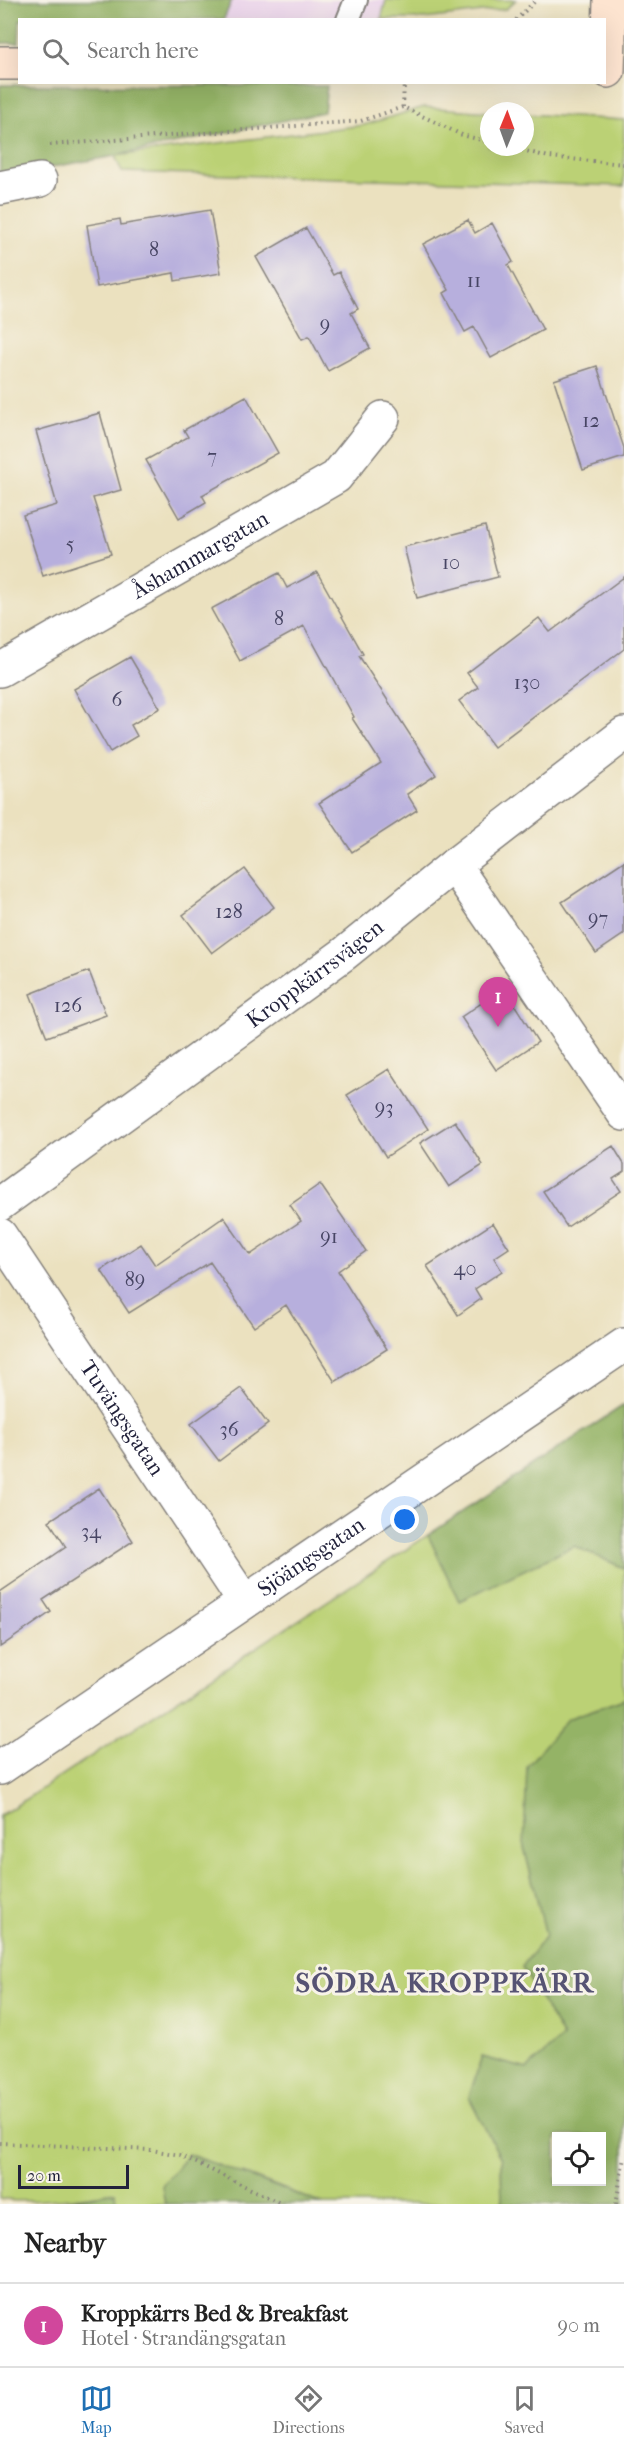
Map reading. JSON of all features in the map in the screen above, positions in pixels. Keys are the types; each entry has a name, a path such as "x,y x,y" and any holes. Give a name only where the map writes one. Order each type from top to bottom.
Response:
{"street":[{"path":"610,0 612,71"},
{"path":"0,63 18,63"},
{"path":"0,188 40,180"},
{"name":"Åshammargatan","path":"0,670 336,477 383,418"},
{"name":"Kroppkärrsvägen","path":"0,1204 344,954 454,865 624,734"},
{"path":"454,865 624,1114"},
{"name":"Tuvängsgatan","path":"0,1235 244,1601"},
{"name":"Sjöängsgatan","path":"0,1767 624,1346"}],"lane":[{"path":"349,18 356,0"}],"path":[{"path":"518,18 536,0"},
{"path":"403,107 404,84"},
{"path":"47,145 361,121 403,107 462,135 480,140"},
{"path":"534,153 549,157 624,164"},
{"path":"0,2143 151,2150 180,2155 282,2204"},
{"path":"616,2204 624,2157"}],"shaded area":[{"path":"232,0 516,0 506,9 432,18 225,18"}],"green space":[{"path":"0,0 232,0 224,18 18,18 18,43 0,43"},
{"path":"386,0 516,0 506,9 432,18 381,18"},
{"path":"0,85 327,86 324,112 115,156 0,176"},
{"path":"424,107 480,111 480,156 534,156 534,115 624,120 624,186 122,172 115,156 364,125"},
{"path":"624,1405 624,1568 574,1546 459,1601 428,1535"},
{"path":"428,1535 459,1601 574,1546 624,1568 624,1699 567,1719 524,1847 546,1935 522,1967 563,2037 527,2069 482,2057 469,2097 501,2159 502,2204 323,2204 243,2173 162,2186 165,2204 116,2204 115,2192 72,2198 0,2199 0,1816"},
{"path":"624,1699 624,2204 502,2204 501,2159 469,2097 482,2057 527,2069 563,2037 522,1967 546,1935 524,1847 527,1766 567,1719"},
{"path":"188,2154 323,2204 165,2204 162,2186"},
{"path":"115,2192 116,2204 50,2204"}],"building":[{"path":"210,210 221,273 175,281 174,273 97,287 87,225 120,219 121,225"},
{"path":"468,220 475,233 492,223 513,262 508,265 543,330 491,358 474,327 465,332 444,293 449,290 423,244"},
{"path":"306,228 333,275 339,272 358,309 351,313 370,348 328,371 309,336 302,339 256,257"},
{"path":"597,366 624,448 624,457 583,470 554,380"},
{"path":"246,396 278,453 202,495 206,502 179,518 146,460 188,437 184,430"},
{"path":"100,413 121,490 93,498 111,554 43,576 23,515 57,505 36,431"},
{"path":"485,526 498,577 417,598 404,547"},
{"path":"317,572 363,654 359,656 436,775 407,794 417,810 352,852 319,803 381,763 352,718 354,717 304,626 240,661 211,609 279,573 287,588"},
{"path":"624,577 624,649 494,747 459,701 478,687 467,673 539,618 550,632"},
{"path":"130,657 160,708 131,725 137,736 110,752 74,689"},
{"path":"624,861 624,934 596,953 562,902"},
{"path":"245,869 274,907 212,953 183,915"},
{"path":"89,971 106,1015 47,1037 30,994"},
{"path":"504,988 538,1042 496,1070 461,1017"},
{"path":"389,1069 428,1129 386,1157 347,1095"},
{"path":"455,1121 483,1165 449,1187 420,1143"},
{"path":"613,1146 624,1164 624,1172 613,1179 621,1191 567,1227 543,1191"},
{"path":"320,1184 366,1251 338,1271 387,1349 335,1382 286,1305 254,1327 210,1262 129,1313 101,1270 141,1244 155,1265 224,1217 250,1255 301,1221 290,1205"},
{"path":"493,1223 509,1248 494,1258 502,1271 475,1289 481,1299 458,1315 427,1266"},
{"path":"241,1388 268,1424 219,1461 191,1424"},
{"path":"99,1488 133,1541 43,1600 51,1612 0,1647 0,1592 66,1547 49,1521"}],"place":[{"name":"Kroppkärrs Bed & Breakfast","path":"498,1027"}],"district":[{"name":"SÖDRA KROPPKÄRR","path":"445,1982"}]}
